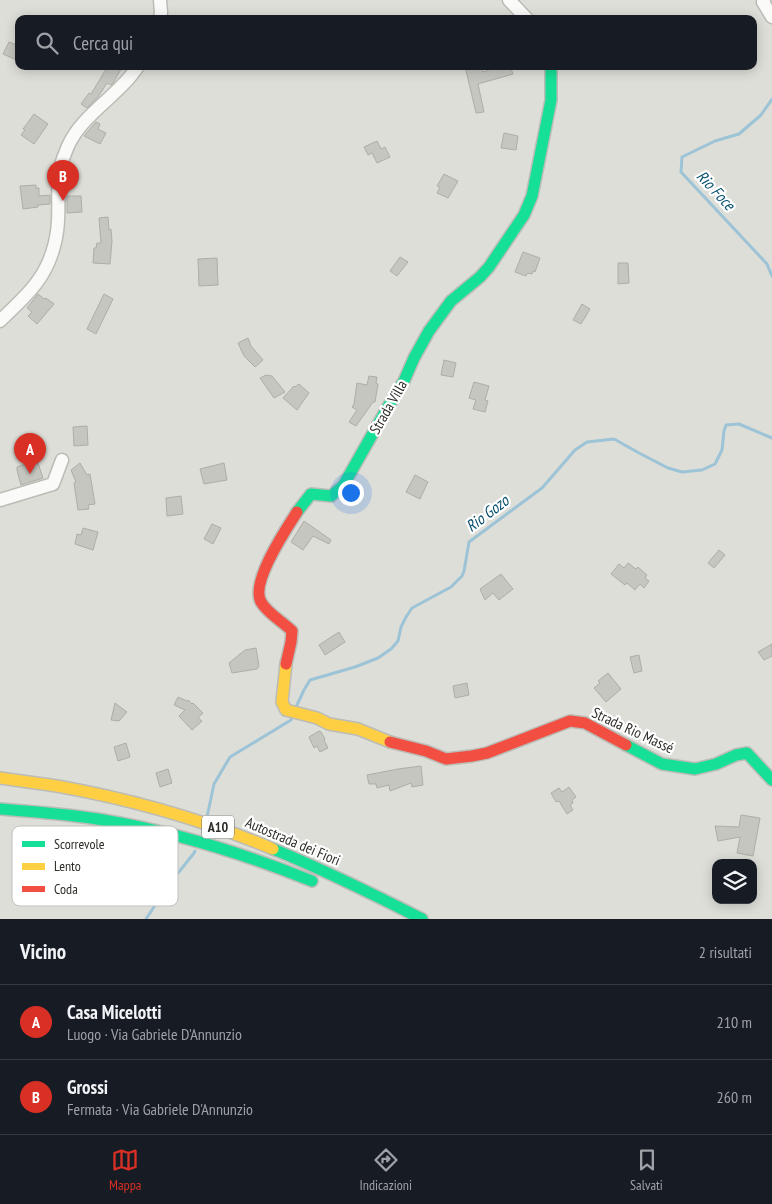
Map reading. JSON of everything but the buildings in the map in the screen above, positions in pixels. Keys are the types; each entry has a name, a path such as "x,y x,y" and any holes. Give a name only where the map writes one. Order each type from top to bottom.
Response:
{"main road":[{"name":"Strada Villa","path":"300,714 286,710 282,702 285,668 292,642 292,631 263,606 258,596 259,582 287,527 302,504 311,494 331,497 336,495 343,486 404,381 414,358 430,331 451,301 489,267 524,215 532,196 551,100 551,70"},
{"name":"Strada Rio Massé","path":"300,714 317,718 329,724 358,729 389,742 426,751 446,759 487,753 570,721 585,723 662,764 695,769 747,753 772,780"},
{"name":"Autostrada dei Fiori","path":"0,778 68,787 117,797 223,828 334,874 422,919"},
{"name":"Autostrada dei Fiori","path":"0,809 54,814 130,826"},
{"name":"Autostrada dei Fiori","path":"178,837 238,854 324,886"}],"street":[{"path":"160,0 161,15"},
{"path":"509,0 523,15"},
{"path":"764,0 763,2 771,16"},
{"path":"0,321 37,283 47,266 58,224 60,169 69,145 80,126 115,93 136,70"},
{"path":"0,500 53,484 62,460"}],"waterway":[{"name":"Rio Foce","path":"772,99 761,115 739,134 715,141 682,157 681,172 767,264 772,276"},
{"name":"Rio Gozo","path":"296,707 310,680 355,667 378,658 391,649 398,641 401,627 412,608 451,587 462,576 469,542 542,488 575,450 587,442 614,439 668,468 682,472 702,470 715,464 722,450 726,425 739,424 772,438"},
{"name":"Rio Gozo","path":"207,817 214,784 230,757 291,720 292,717"},
{"name":"Rio Gozo","path":"178,873 195,851"},
{"name":"Rio Gozo","path":"146,919 155,906"}],"traffic: fast":[{"path":"297,512 311,494 331,496 343,486 404,381 429,331 451,301 489,267 524,215 532,196 551,100 551,70"},
{"path":"626,745 662,764 695,769 747,753 772,780"},
{"path":"0,809 52,813 134,826"},
{"path":"178,836 235,853 312,881"},
{"path":"273,849 348,882 422,919"}],"traffic: slow":[{"path":"286,664 282,702 286,710 317,718 329,724 358,729 390,742"},
{"path":"0,778 57,786 167,811 247,838 273,849"}],"traffic: jam":[{"path":"286,664 292,631 264,606 259,593 260,582 271,556 297,512"},
{"path":"390,742 426,751 446,759 472,756 487,753 570,721 585,723 626,745"}],"place":[{"name":"Grossi","path":"63,201"},
{"name":"Casa Micelotti","path":"30,474"}]}
